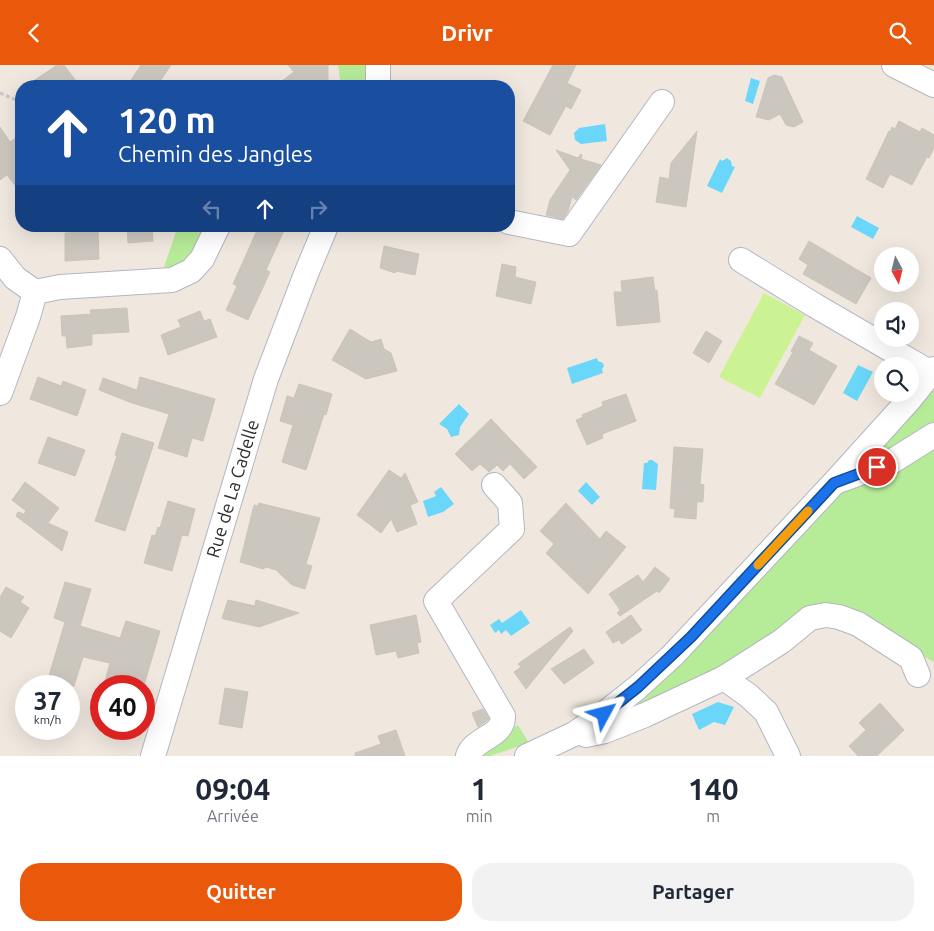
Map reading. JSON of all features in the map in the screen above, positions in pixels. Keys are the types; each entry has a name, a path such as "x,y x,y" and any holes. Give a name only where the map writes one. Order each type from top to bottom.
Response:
{"street":[{"path":"378,65 378,80"},
{"path":"894,65 934,85"},
{"path":"515,223 569,234 662,102"},
{"path":"0,259 15,278 35,292 60,287 172,280 191,271 202,259 215,232"},
{"name":"Rue de La Cadelle","path":"153,756 266,379 324,232"},
{"path":"564,745 638,687 672,656 834,483 933,371 814,305 741,260"},
{"path":"0,393 35,292"},
{"path":"834,483 891,461 934,435"},
{"path":"468,756 470,750 475,745 498,729 503,722 503,716 436,601 512,529 510,503 494,485"},
{"path":"527,756 605,731 724,679 782,641 810,618 826,615 839,617 858,624 911,658 918,675"},
{"path":"724,679 766,712 788,756"}],"path":[{"path":"0,93 15,99"}],"green space":[{"path":"338,65 367,65 366,80 340,80"},
{"path":"176,232 202,232 194,248 185,259 163,270"},
{"path":"764,293 805,315 760,398 719,377"},
{"path":"934,390 934,662 845,614 776,640 620,719 833,499"},
{"path":"518,725 529,743 490,756 475,756 475,752"}],"water":[{"path":"751,78 760,81 753,104 745,101"},
{"path":"605,124 607,141 581,144 575,140 574,133 579,128"},
{"path":"727,158 731,161 732,166 735,167 722,193 707,186 720,159 722,161"},
{"path":"857,216 879,228 873,239 851,227"},
{"path":"597,358 598,361 603,363 603,373 572,384 567,368"},
{"path":"858,365 873,372 857,401 843,393"},
{"path":"459,404 469,414 460,427 459,435 451,437 447,429 439,424"},
{"path":"649,460 658,464 656,490 642,489 644,463 647,463"},
{"path":"586,482 600,497 592,505 578,491"},
{"path":"441,487 454,504 443,512 428,517 423,501 436,496 434,492"},
{"path":"521,610 530,623 511,636 506,630 501,634 499,630 495,633 490,625 499,619 502,623"},
{"path":"718,702 734,707 725,725 714,722 699,730 692,714"}],"building":[{"path":"57,65 64,65 75,80 35,80"},
{"path":"141,65 171,65 161,80 131,80"},
{"path":"288,65 328,65 328,80 283,80 294,72"},
{"path":"553,65 576,65 567,83 581,90 571,109 566,106 550,135 523,121"},
{"path":"774,75 782,77 803,122 794,127 786,125 780,114 769,120 756,117 768,78"},
{"path":"899,121 920,132 922,128 934,135 934,148 912,185 890,174 883,188 866,179 889,131 892,127 895,129"},
{"path":"0,127 10,142 15,138 15,185 7,175 0,180"},
{"path":"697,131 686,207 656,202 660,177 669,179 671,163"},
{"path":"556,150 578,158 581,154 581,159 601,165 576,200 572,197 568,211 563,219 546,215 550,200 570,170"},
{"path":"98,232 99,259 65,261 65,233"},
{"path":"127,232 152,232 153,241 128,243"},
{"path":"256,232 283,232 266,270 270,272 248,320 226,310 237,286 233,284"},
{"path":"809,241 871,278 856,304 803,274 808,265 799,259"},
{"path":"384,246 419,254 415,275 396,271 395,273 380,268"},
{"path":"502,264 516,267 515,277 536,282 531,304 496,296"},
{"path":"653,277 655,291 657,290 660,322 617,326 614,292 622,292 621,281"},
{"path":"127,308 129,332 92,334 92,345 67,348 66,336 62,336 61,316 91,314 90,310"},
{"path":"200,311 204,321 210,319 217,337 168,355 161,335 181,327 178,320"},
{"path":"350,329 371,342 381,339 384,349 391,353 397,371 366,379 332,360"},
{"path":"706,331 722,341 709,363 693,353"},
{"path":"799,336 813,343 809,350 837,366 814,405 775,384 793,352 791,351"},
{"path":"38,377 61,386 63,381 86,390 77,416 30,399"},
{"path":"140,377 215,399 203,441 192,438 187,457 158,448 169,414 132,403 99,390 103,378 137,390"},
{"path":"299,384 332,394 306,470 282,462 293,425 280,421 287,396 294,398"},
{"path":"626,394 636,421 602,434 603,438 587,445 576,420 583,417 582,415 603,406 602,402"},
{"path":"491,419 537,467 524,479 510,464 503,471 497,465 489,472 480,464 472,471 455,454"},
{"path":"122,433 154,443 125,531 95,521 117,456 115,455"},
{"path":"48,437 85,450 75,476 38,463"},
{"path":"674,447 703,449 700,484 704,485 703,502 697,502 696,519 674,517 675,509 670,508"},
{"path":"389,470 401,478 405,473 418,502 410,505 417,524 397,532 391,519 381,533 357,515"},
{"path":"25,482 59,508 48,523 68,532 62,551 16,516 18,512 24,514 26,511 12,500"},
{"path":"168,501 195,509 188,536 182,535 172,571 144,563 152,535 155,536 158,527 160,528"},
{"path":"259,503 320,518 306,564 312,566 305,589 292,585 276,570 266,567 263,569 240,562 254,505 258,506"},
{"path":"566,503 600,539 606,531 626,547 588,594 546,553 554,544 540,531"},
{"path":"655,567 670,579 659,593 657,591 620,616 617,613 620,610 609,594 638,575 643,582"},
{"path":"65,582 91,589 80,626 120,638 126,621 160,631 147,675 107,675 110,663 83,657 77,675 49,675 65,622 54,618"},
{"path":"6,587 24,597 20,602 29,608 11,638 0,631 0,597"},
{"path":"228,600 255,606 256,600 299,613 259,627 222,618"},
{"path":"416,615 421,642 417,643 419,653 398,658 396,651 376,655 370,625"},
{"path":"631,615 642,630 622,644 619,640 613,643 606,632"},
{"path":"570,627 573,631 526,689 514,672 521,667 518,664"},
{"path":"584,649 594,663 564,684 551,669"},
{"path":"225,688 248,692 242,728 219,724"},
{"path":"880,703 904,730 877,756 858,756 849,746 866,730 859,723"},
{"path":"483,709 489,719 478,727 472,713"},
{"path":"396,730 405,756 355,756 355,753 381,744 378,736"}],"slow traffic":[{"path":"758,565 808,511"}],"route":[{"path":"604,714 638,687 691,637 834,483 877,467"}]}
